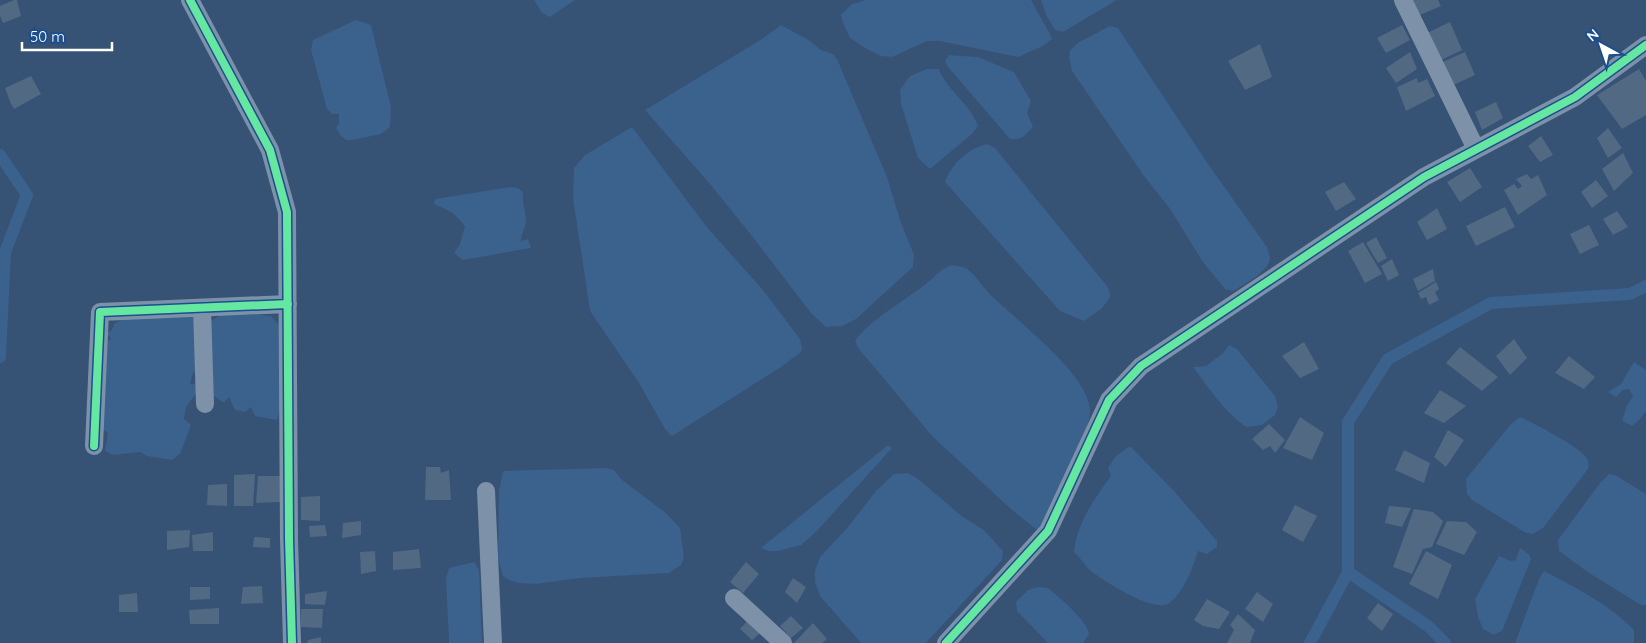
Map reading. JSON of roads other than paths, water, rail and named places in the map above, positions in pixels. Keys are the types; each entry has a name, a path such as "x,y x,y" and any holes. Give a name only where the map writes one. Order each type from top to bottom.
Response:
{"street":[{"path":"190,0 270,150 286,212 289,539 292,643"},
{"path":"1404,0 1476,149"},
{"path":"946,643 1048,531 1109,400 1141,366 1424,177 1575,97 1646,45"},
{"path":"94,446 100,312 288,304"},
{"path":"202,308 205,404"},
{"path":"486,491 493,643"},
{"path":"734,598 783,643"}],"water":[{"path":"534,0 575,0 550,17 542,13"},
{"path":"866,0 1031,0 1052,39 1043,46 1018,57 940,41 927,41 892,57 881,56 850,38 843,23 841,15 852,4"},
{"path":"1041,0 1117,0 1063,32 1055,30 1047,17"},
{"path":"356,20 371,25 391,107 390,127 381,134 346,140 336,128 339,123 339,114 332,114 327,109 311,50 313,40"},
{"path":"781,25 807,39 821,50 833,54 837,59 887,177 900,220 914,255 913,267 856,319 842,326 826,327 811,313 710,184 645,110 762,39"},
{"path":"1110,26 1118,28 1208,164 1267,247 1270,259 1265,268 1254,278 1233,291 1225,289 1203,262 1170,209 1144,176 1072,71 1069,57 1070,50 1079,42"},
{"path":"949,55 978,57 1014,72 1031,101 1027,113 1033,127 1021,138 1010,139 948,67 945,61"},
{"path":"927,69 939,69 948,84 970,111 978,126 972,134 930,169 918,158 901,104 900,90 910,76"},
{"path":"632,127 706,226 763,290 800,339 802,347 801,352 781,367 672,436 665,429 639,383 590,311 573,198 574,168 585,155"},
{"path":"987,144 995,148 1107,286 1110,298 1101,309 1084,321 1060,311 945,182 956,163 967,153"},
{"path":"510,187 518,188 523,192 526,221 521,241 528,239 531,248 463,260 454,253 460,244 465,226 453,213 434,204 435,199"},
{"path":"951,265 963,267 973,274 993,297 1058,358 1080,384 1087,397 1090,409 1085,434 1062,486 1040,528 1037,530 1012,510 933,437 858,348 855,341 869,325 918,290 940,271"},
{"path":"221,315 271,316 279,325 280,410 277,420 255,416 251,407 245,412 235,410 229,397 224,403 208,392 209,322"},
{"path":"194,317 200,367 193,373 190,383 192,385 198,381 199,390 186,407 184,419 191,425 180,454 172,460 147,456 140,452 113,455 105,451 108,433 100,427 106,343 111,338 106,334 112,330 114,324 123,319"},
{"path":"1229,345 1237,349 1275,396 1278,407 1275,415 1262,425 1246,427 1238,421 1217,399 1193,367 1206,366 1223,353"},
{"path":"1634,362 1646,370 1646,411 1632,426 1622,421 1627,405 1633,396 1629,389 1623,390 1616,397 1608,392 1621,384"},
{"path":"1520,417 1573,446 1588,460 1588,469 1543,528 1533,534 1526,533 1472,500 1467,494 1466,479 1511,424"},
{"path":"888,445 892,448 817,531 801,545 778,551 769,551 761,548"},
{"path":"1130,446 1174,491 1217,541 1217,547 1207,554 1198,551 1183,588 1168,604 1151,604 1118,589 1092,572 1074,552 1082,522 1111,476 1108,468 1115,457"},
{"path":"605,468 614,470 621,479 667,514 680,528 684,558 681,565 669,573 580,578 536,584 519,583 503,576 498,558 499,491 503,471"},
{"path":"908,473 918,479 963,517 984,530 1003,551 1002,560 926,643 861,643 820,596 815,582 815,571 820,557 848,527 876,491 894,474"},
{"path":"1609,474 1615,475 1646,494 1646,605 1641,605 1589,573 1559,551 1558,540 1600,483"},
{"path":"1520,548 1529,554 1531,559 1502,631 1494,635 1483,629 1478,617 1475,599 1499,556 1511,561 1516,560"},
{"path":"474,562 479,570 482,643 449,643 446,578 449,568"},
{"path":"1544,571 1580,590 1614,612 1634,630 1634,643 1515,643 1539,579"},
{"path":"1038,587 1048,588 1072,609 1083,622 1089,634 1083,643 1048,643 1017,611 1016,602 1028,590"}],"waterway":[{"path":"0,155 27,195 5,252 0,357"},
{"path":"1310,643 1348,572 1348,422 1388,359 1491,303 1630,294 1646,286"},
{"path":"1348,572 1428,626 1445,643"}]}
